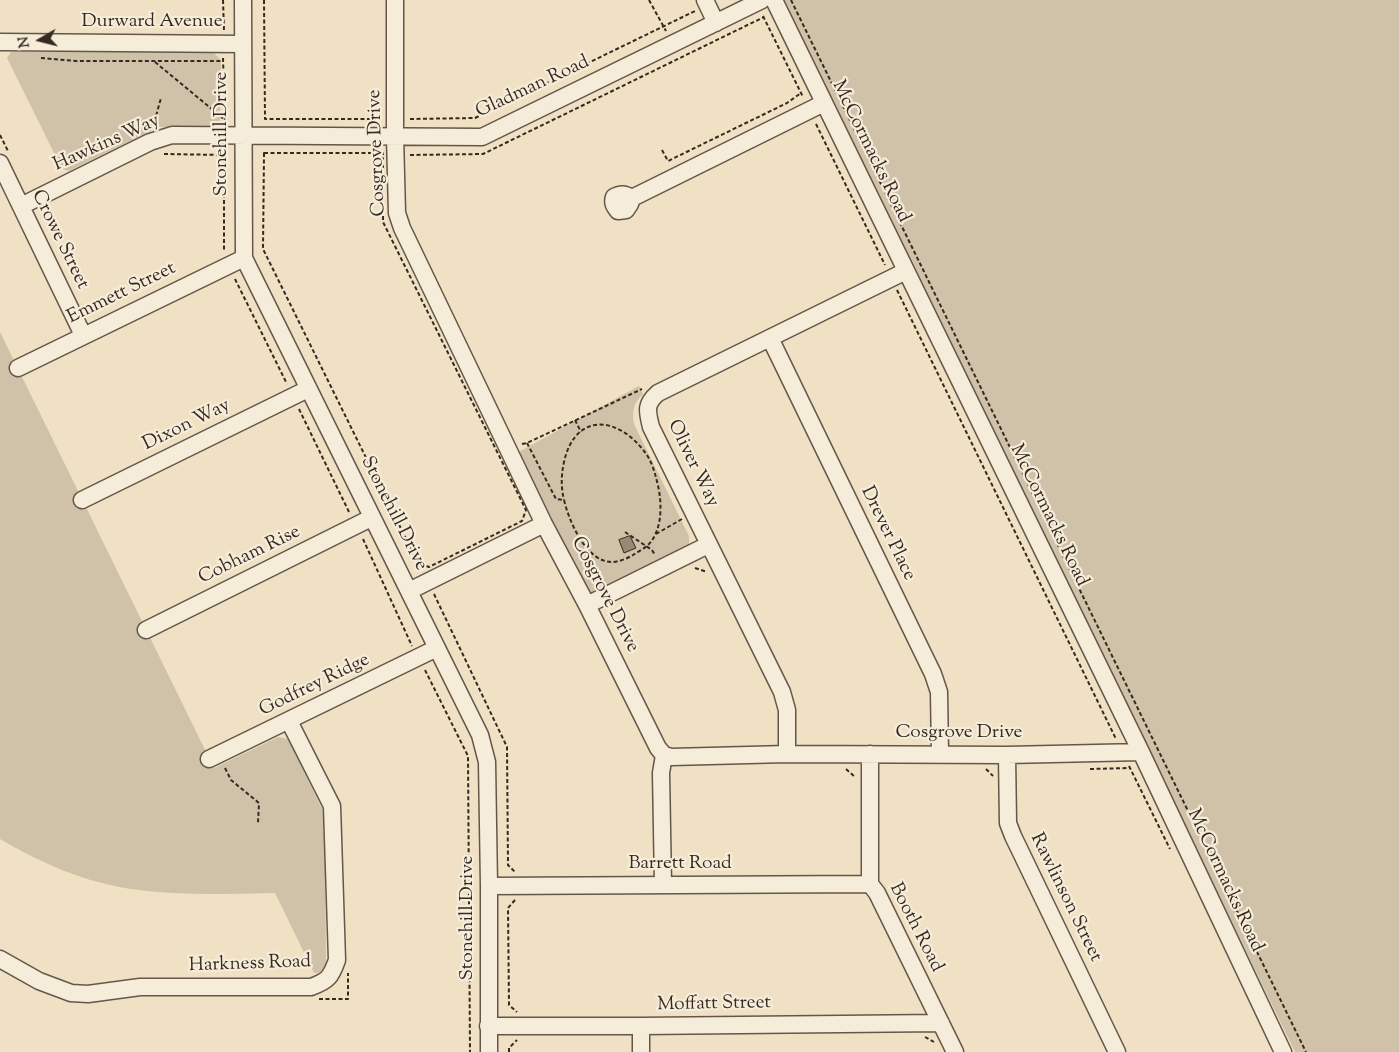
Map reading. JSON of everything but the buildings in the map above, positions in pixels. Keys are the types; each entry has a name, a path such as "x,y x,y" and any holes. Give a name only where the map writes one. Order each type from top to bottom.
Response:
{"street":[{"name":"Stonehill Drive","path":"243,0 244,258 480,735 487,762 489,1052"},
{"name":"Cosgrove Drive","path":"396,0 403,136 397,213 402,228 544,524 587,605 658,748 664,755 671,757 787,754 1007,755 1141,752"},
{"name":"McCormacks Road","path":"774,0 817,107 899,275 1141,752 1283,1052"},
{"name":"Gladman Road","path":"243,134 482,136 760,1"},
{"path":"706,3 716,23"},
{"name":"Durward Avenue","path":"0,42 243,44"},
{"path":"632,198 817,107"},
{"name":"Hawkins Way","path":"20,206 161,138 224,127 243,134"},
{"name":"Crowe Street","path":"0,163 82,335"},
{"name":"Emmett Street","path":"18,368 82,335 244,258"},
{"name":"Oliver Way","path":"787,754 786,710 782,692 651,427 647,412 650,400 658,393 899,275"},
{"name":"Drever Place","path":"770,338 933,674 939,692 940,754"},
{"name":"Dixon Way","path":"82,500 308,388"},
{"name":"Cobham Rise","path":"146,630 371,518"},
{"path":"409,590 544,524"},
{"path":"587,605 708,545"},
{"name":"Godfrey Ridge","path":"214,756 437,648"},
{"name":"Harkness Road","path":"0,959 39,981 71,993 88,994 140,987 311,987 324,982 332,973 337,960 332,806 289,721"},
{"name":"Booth Road","path":"870,754 870,884 877,893 955,1052"},
{"path":"664,755 661,773 664,885"},
{"name":"Rawlinson Street","path":"1007,755 1008,823 1012,836 1117,1052"},
{"name":"Barrett Road","path":"489,886 870,884"},
{"name":"Moffatt Street","path":"488,1026 941,1023"},
{"path":"640,1026 641,1052"}],"path":[{"path":"224,0 224,252"},
{"path":"264,0 265,119 383,119"},
{"path":"649,0 673,44"},
{"path":"792,0 1306,1052"},
{"path":"760,1 801,92 817,107 899,275 1114,735 1171,851"},
{"path":"410,117 410,119 475,118 664,28 706,3"},
{"path":"37,57 76,61 223,61"},
{"path":"154,61 224,127"},
{"path":"662,150 668,161 787,103 801,92"},
{"path":"403,136 410,159"},
{"path":"264,153 383,153 383,222 526,510 522,522 429,567 418,563 263,249 264,153"},
{"path":"160,154 224,155"},
{"path":"234,278 286,384"},
{"path":"521,441 523,445 648,385"},
{"path":"298,409 350,513"},
{"path":"575,420 581,432"},
{"path":"596,425 612,425 624,432 645,451 652,465 658,488 660,521 655,534 646,546 627,558 612,562 600,559 583,544 567,512 561,487 561,472 570,442 581,432 596,425"},
{"path":"527,443 556,499 564,500"},
{"path":"655,534 693,514"},
{"path":"625,532 652,550 661,568"},
{"path":"362,538 418,657 468,756 470,1052"},
{"path":"688,572 696,567 707,572 709,577"},
{"path":"1111,739 1114,735"},
{"path":"214,756 231,780 259,803 258,823"},
{"path":"985,768 994,776 994,783"},
{"path":"1085,768 1130,768"},
{"path":"839,769 848,769 856,778 856,781"},
{"path":"311,999 348,999 348,969"},
{"path":"925,1037 936,1044"}],"shaded area":[{"path":"782,0 1399,0 1399,1052 1295,1052"},
{"path":"11,52 213,52 221,60 220,120 213,127 159,127 69,171 62,169 7,58"},
{"path":"0,332 214,768 278,737 288,739 325,815 326,966 319,973 314,973 275,893 185,894 114,886 96,882 47,864 0,839"},
{"path":"639,386 643,394 634,408 634,424 689,536 689,546 588,596 515,454"}]}
